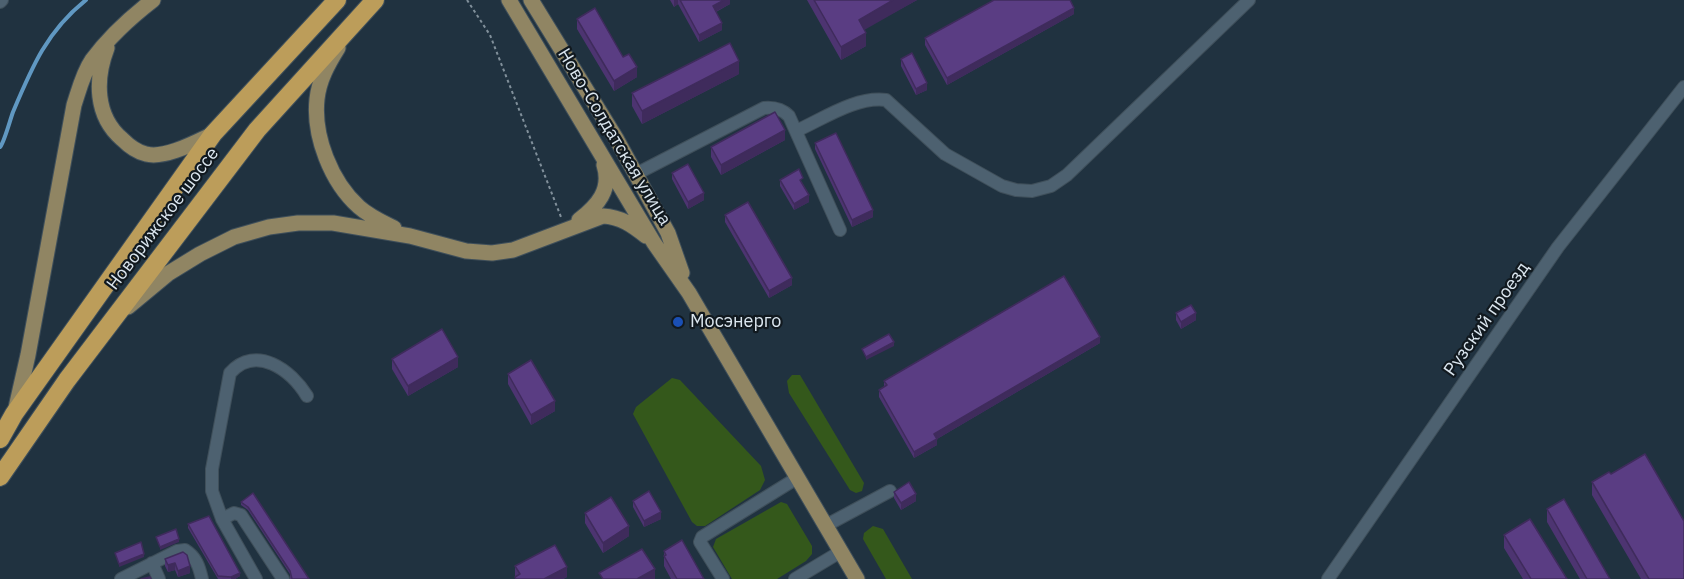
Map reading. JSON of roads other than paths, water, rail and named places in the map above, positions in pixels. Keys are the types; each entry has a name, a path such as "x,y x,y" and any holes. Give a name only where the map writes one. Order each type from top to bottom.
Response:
{"highway":[{"name":"Новорижское шоссе","path":"0,439 14,414 213,134 337,0"},
{"name":"Новорижское шоссе","path":"0,477 67,380 257,130 375,0"}],"main road":[{"path":"14,414 30,344 74,105 81,82 92,61 110,40 128,20 153,0"},
{"name":"Ново-Солдатская улица","path":"509,0 654,243 689,293 857,579"},
{"name":"Ново-Солдатская улица","path":"531,0 617,140 668,233 689,293"},
{"path":"354,21 329,63 319,90 318,124 323,148 334,175 359,207 376,219 410,236"},
{"path":"110,40 101,64 98,87 103,111 113,131 129,145 146,154 163,153 180,148 213,134"},
{"path":"112,321 169,273 200,254 234,237 269,227 298,223 333,223 410,236 466,251 492,253 513,250 539,242 564,224 597,206 607,175 600,154"},
{"path":"564,224 603,216 616,216 632,224 654,243"}],"street":[{"path":"796,131 859,102 875,99 886,100 945,154 1002,186 1032,191 1051,186 1067,175 1249,0"},
{"name":"Рузский проезд","path":"1328,579 1558,247 1684,87"},
{"path":"636,174 765,108 774,107 789,116 840,230"},
{"path":"272,562 253,577 222,519 212,491 212,469 230,373 238,364 260,360 287,372 300,384 307,396"},
{"path":"723,579 700,542 702,537 797,478"},
{"path":"825,526 890,491"},
{"path":"222,519 234,513 241,515 283,579"},
{"path":"121,579 177,551 184,550 191,554 198,563 202,579"},
{"path":"795,579 840,552"},
{"path":"152,564 159,579"}],"waterway":[{"path":"0,147 13,112 42,51 61,24 86,0"}],"place":[{"name":"Мосэнерго","path":"678,322"}]}
